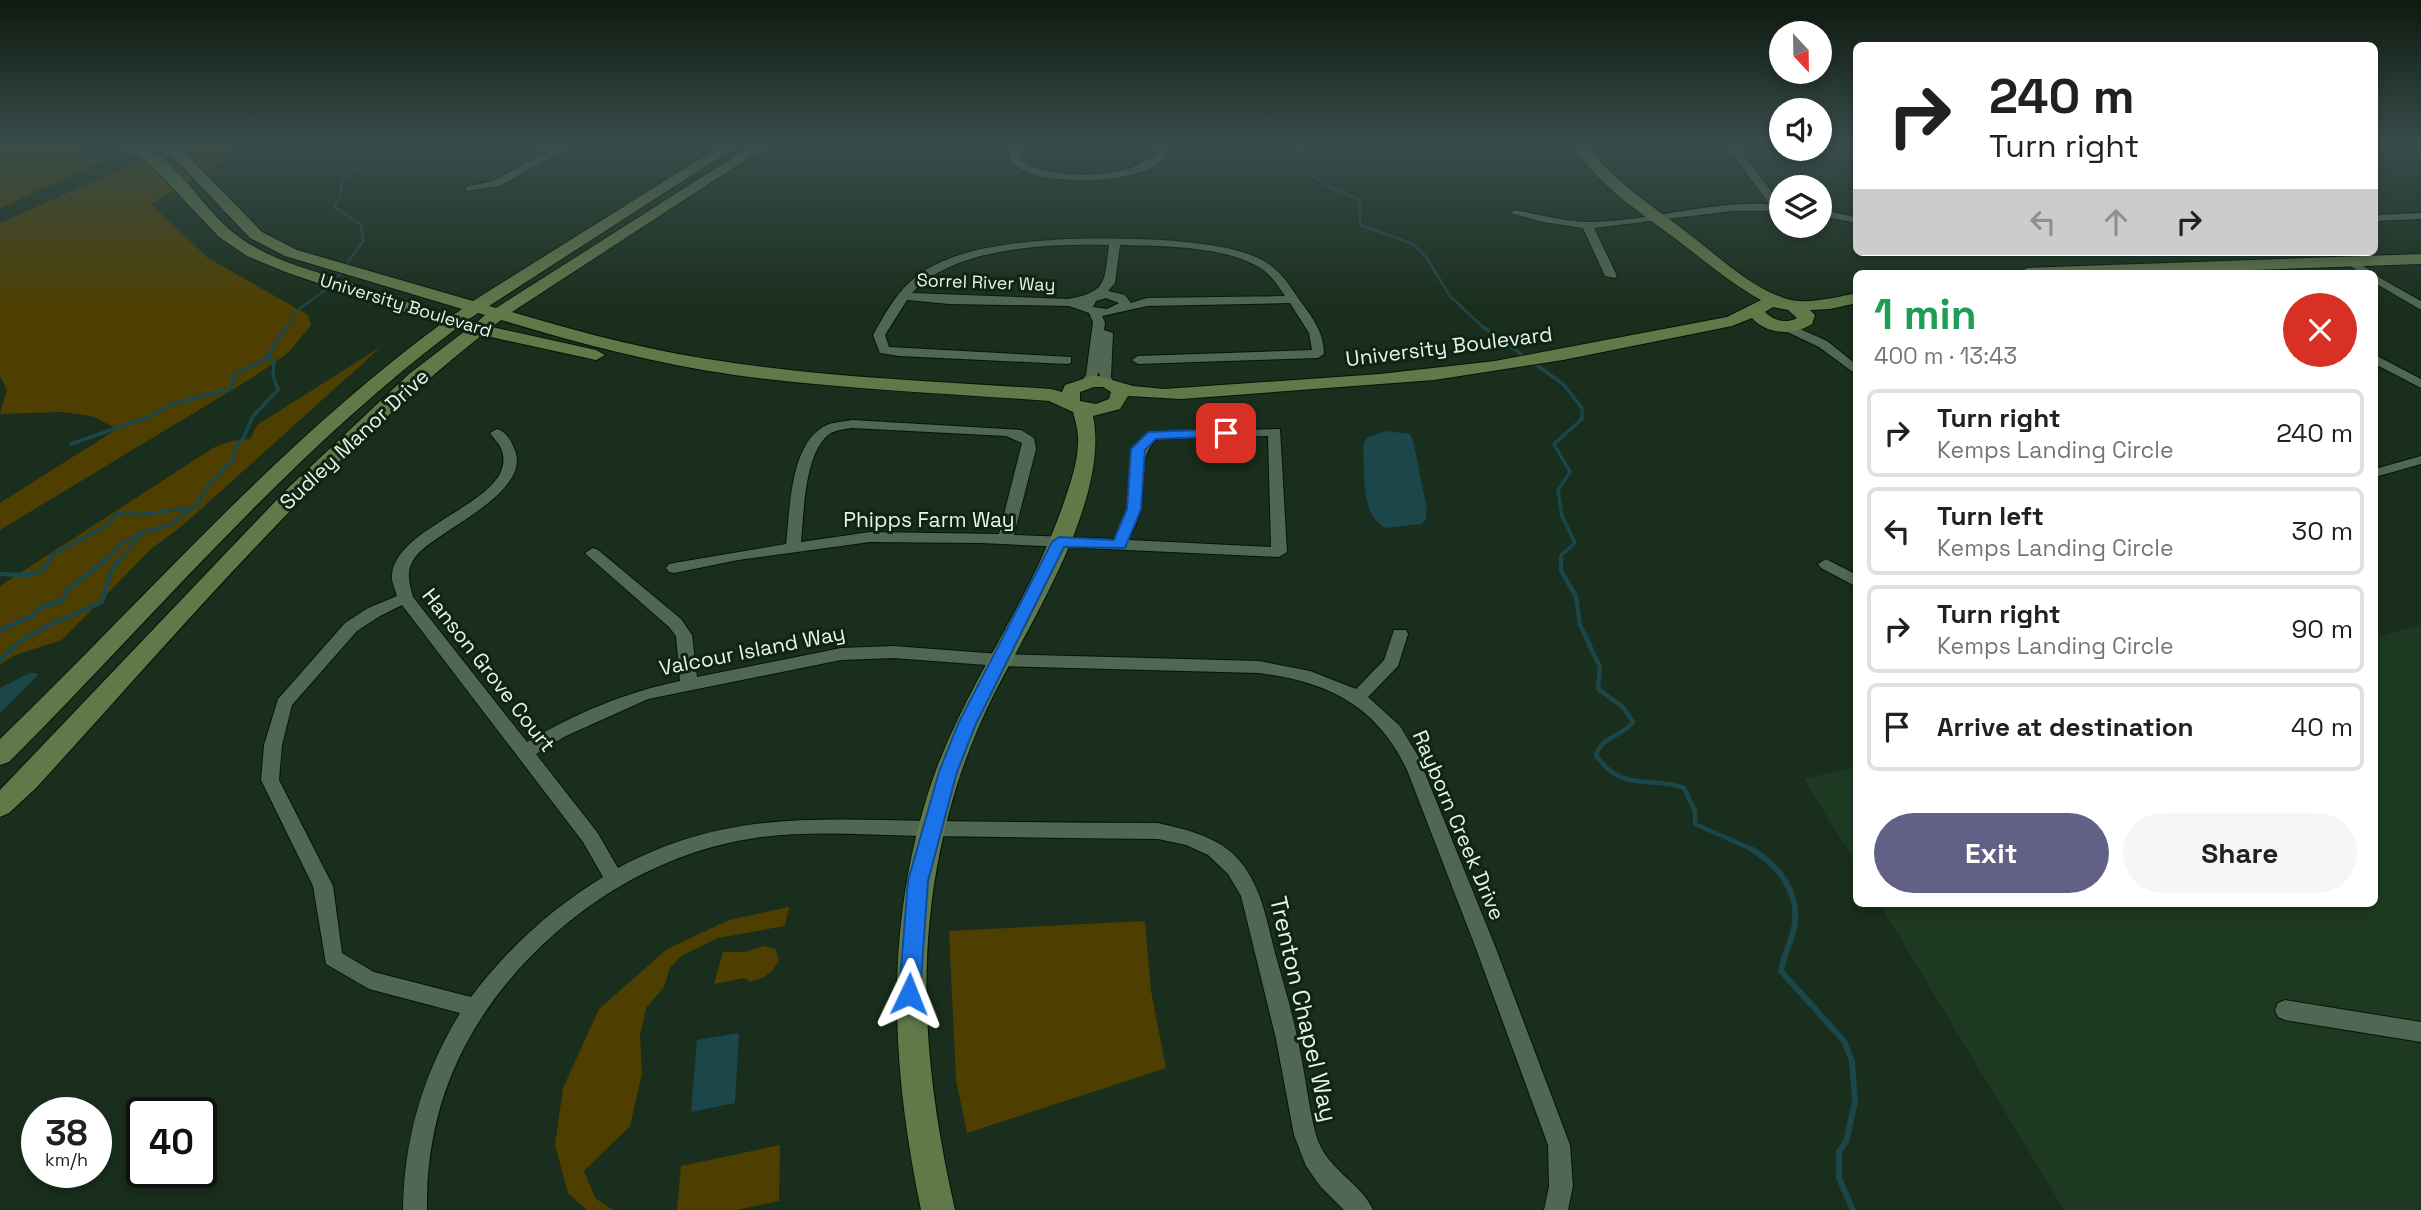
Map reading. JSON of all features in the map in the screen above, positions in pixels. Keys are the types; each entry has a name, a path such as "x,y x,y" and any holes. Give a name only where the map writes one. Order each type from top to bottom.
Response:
{"main road":[{"name":"University Boulevard","path":"192,198 229,239 275,264 455,321"},
{"name":"University Boulevard","path":"221,198 256,235 291,253 358,273 573,352 691,368 734,369 874,384 999,391 1055,396 1081,402 1112,396 1354,382 1483,368 1573,353 1761,313"},
{"name":"Sudley Manor Drive","path":"0,806 27,781 295,493 478,317 653,198"},
{"path":"499,313 678,198"},
{"path":"1633,198 1750,289 1802,311 1806,319"},
{"path":"2125,270 2421,259"},
{"path":"1750,289 1761,313 1787,327 1806,319 1815,309 1853,299"},
{"path":"1761,313 1785,304 1830,304"},
{"name":"University Boulevard","path":"478,317 499,313"},
{"name":"Sudley Manor Drive","path":"0,755 304,446 372,386 455,321 478,317"},
{"path":"938,1210 918,1115 910,1035 909,973 914,914 931,828 948,772 967,724 1071,520 1081,402 1112,396"}],"street":[{"path":"1516,213 1587,225 1722,207 1769,207"},
{"path":"1832,215 1853,219"},
{"path":"2378,218 2421,216"},
{"path":"1587,225 1611,276"},
{"path":"1067,360 884,350 879,335 903,296 921,279 945,266 982,252 1038,243 1173,244 1233,253 1265,265 1277,276 1316,335 1318,354 1138,360"},
{"path":"1093,303 1109,283 1115,243"},
{"path":"2353,263 2364,270"},
{"path":"2378,280 2421,306"},
{"path":"1109,283 1118,303 1108,325 1105,375 1112,396"},
{"name":"Sorrel River Way","path":"903,296 949,300 1093,303"},
{"path":"1093,303 1291,299"},
{"path":"1093,303 1105,313 1118,303"},
{"path":"1081,402 1092,376 1099,325 1093,303"},
{"name":"University Boulevard","path":"499,313 609,345 734,369"},
{"path":"1806,319 1823,344"},
{"path":"1787,327 1823,344 1853,368"},
{"path":"2378,361 2421,384"},
{"path":"793,547 802,474 814,443 831,428 852,424 1006,432 1029,441 1030,449 1005,539"},
{"name":"Phipps Farm Way","path":"674,568 793,547 870,537 1005,539 1119,545 1279,552 1275,432 1153,435 1145,440 1138,449 1134,509 1119,545"},
{"name":"Hanson Grove Court","path":"497,433 510,457 505,476 479,504 436,529 413,551 400,573 399,584 405,598 590,837 615,880"},
{"path":"2378,472 2421,460"},
{"path":"593,553 675,623 684,635 688,684"},
{"path":"1826,564 1853,580"},
{"path":"405,598 374,612 351,627 284,703 273,745 270,780 323,886 333,958 369,980 475,1007"},
{"path":"1357,698 1392,662 1400,634"},
{"name":"Valcour Island Way","path":"526,751 560,731 645,694 841,654 893,652 1000,660"},
{"name":"Rayborn Creek Drive","path":"1000,660 1283,669 1328,682 1357,698 1384,719 1408,754 1462,884 1559,1146 1562,1186 1556,1210"},
{"name":"Trenton Chapel Way","path":"415,1210 414,1178 420,1136 431,1095 447,1056 475,1007 502,973 535,940 581,902 615,880 693,844 753,830 785,827 1158,831 1200,842 1219,852 1231,863 1251,896 1287,1039 1305,1135 1314,1158 1328,1178 1361,1210"},
{"path":"2285,1010 2421,1032"}],"shaded area":[{"path":"0,198 21,198 0,208"},
{"path":"55,198 160,198 151,204 208,258 308,315 311,325 289,352 255,376 0,530 0,503 117,429 92,416 61,412 0,414 7,390 0,376 0,223"},
{"path":"382,346 182,526 151,549 62,640 15,655 0,665 0,586 213,448 231,441 250,439 257,425"},
{"path":"2421,625 2421,1210 2064,1210 1881,907 2378,907 2378,636"},
{"path":"1853,767 1853,859 1804,779"},
{"path":"789,907 785,926 718,938 681,956 670,968 664,987 646,1008 640,1036 642,1073 630,1126 584,1171 595,1198 613,1210 587,1210 568,1193 555,1145 563,1088 599,1009 667,949 729,920"},
{"path":"1145,921 1151,991 1166,1068 967,1133 956,1080 949,931"},
{"path":"764,946 775,949 779,960 773,970 764,977 750,982 744,978 714,984 723,952 744,952"},
{"path":"780,1145 779,1201 736,1210 677,1210 681,1166"}],"water":[{"path":"1387,431 1410,434 1413,440 1427,510 1426,519 1421,524 1385,528 1371,513 1365,490 1363,444 1368,437"},
{"path":"30,673 37,673 37,676 0,713 0,688"},
{"path":"739,1033 735,1103 691,1112 697,1040"}],"waterway":[{"path":"285,328 293,322 292,315 295,312 332,285 363,241 361,225 334,207 339,198"},
{"path":"1356,198 1360,200 1360,225 1413,244 1426,257 1450,296 1485,329"},
{"path":"1483,327 1563,384 1582,408 1582,419 1554,444 1570,472 1558,490 1562,516 1575,543 1561,555 1561,570 1576,597 1580,625 1600,667 1598,689 1623,707 1633,722 1607,740 1596,755 1606,767 1626,779 1684,788 1695,811 1695,824 1754,850"},
{"path":"269,358 285,328"},
{"path":"71,444 151,416 170,405 229,389 234,382 231,378 233,375 269,358"},
{"path":"142,533 169,526 198,504 206,488 233,460 236,445 243,439 253,416 278,390 273,375 274,362 269,358"},
{"path":"50,561 52,555 106,526 117,514 128,512 138,515 190,508"},
{"path":"107,559 122,543 142,533"},
{"path":"119,561 142,533"},
{"path":"0,574 36,573 47,566 50,559"},
{"path":"0,630 33,616 40,608 63,600 66,591 107,559"},
{"path":"0,660 35,633 102,602 112,569 120,559"},
{"path":"1751,849 1779,872 1791,892 1794,904 1794,928 1781,971 1844,1041 1852,1061 1855,1101 1846,1142 1839,1151 1839,1178 1853,1210"}],"route":[{"path":"909,994 918,881 948,772 967,724 1059,542 1119,545 1134,509 1138,449 1145,440 1153,435 1226,433"}]}
